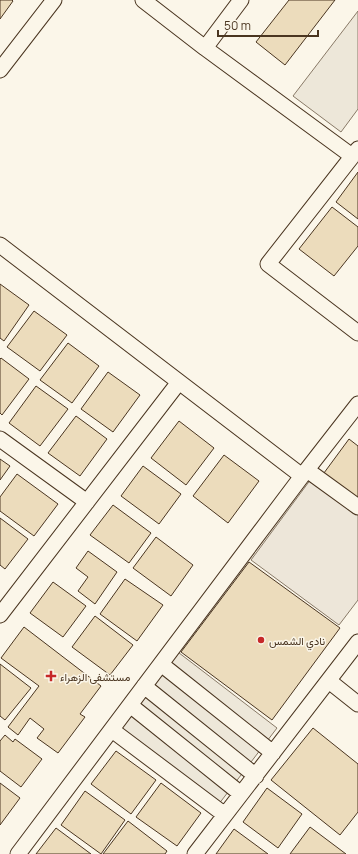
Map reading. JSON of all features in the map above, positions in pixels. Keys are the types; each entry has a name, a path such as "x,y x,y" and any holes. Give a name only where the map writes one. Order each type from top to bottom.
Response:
{"lane":[{"path":"1,66 54,0"},
{"path":"143,0 205,48 355,152 268,264 358,333"},
{"path":"205,48 241,0"},
{"path":"0,245 179,382 305,473 358,507"},
{"path":"0,615 179,382"},
{"path":"18,854 358,404"},
{"path":"0,439 87,502"},
{"path":"195,854 358,642"},
{"path":"161,664 274,752"},
{"path":"328,681 358,704"},
{"path":"144,686 256,776"},
{"path":"130,705 241,794"},
{"path":"112,730 225,815"}],"shaded area":[{"path":"358,11 358,109 341,132 293,96"},
{"path":"311,479 358,514 358,600 339,625 251,560"},
{"path":"170,646 277,728 212,813 105,731"}],"building":[{"path":"0,0 13,1 0,19"},
{"path":"289,0 335,0 285,65 256,42"},
{"path":"358,172 358,219 336,202"},
{"path":"332,207 358,227 358,246 334,276 299,249"},
{"path":"0,284 29,305 4,341 0,338"},
{"path":"34,311 67,335 40,371 7,347"},
{"path":"68,343 99,366 72,403 40,380"},
{"path":"1,358 29,379 2,415 0,413"},
{"path":"108,372 140,395 113,432 81,409"},
{"path":"36,386 68,409 40,446 9,423"},
{"path":"76,416 107,439 80,476 48,453"},
{"path":"179,421 214,448 186,485 151,458"},
{"path":"349,439 358,446 358,501 321,477"},
{"path":"224,455 259,481 228,523 193,496"},
{"path":"0,459 10,466 0,480"},
{"path":"143,466 181,494 159,524 121,496"},
{"path":"17,474 58,504 34,536 0,511 0,497"},
{"path":"113,505 151,533 129,563 90,535"},
{"path":"0,518 28,539 5,569 0,565"},
{"path":"156,537 193,565 171,596 133,568"},
{"path":"88,551 117,572 95,604 78,591 88,577 76,568"},
{"name":"نادي الشمس","path":"249,562 340,628 272,720 181,652"},
{"path":"125,579 163,605 137,641 100,614"},
{"path":"53,582 86,606 63,637 30,613"},
{"path":"95,616 133,645 110,675 72,647"},
{"path":"24,627 101,686 80,714 85,717 58,753 37,738 44,729 30,718 18,735 8,727 39,686 1,658"},
{"path":"0,664 31,688 5,720 0,716"},
{"path":"313,728 358,764 358,812 340,835 271,780"},
{"path":"5,735 13,742 15,739 42,759 21,787 0,771 0,741"},
{"path":"116,751 156,780 131,814 91,784"},
{"path":"0,783 20,798 0,825"},
{"path":"161,783 201,813 177,846 136,817"},
{"path":"267,788 302,814 278,848 243,822"},
{"path":"85,791 125,820 101,854 61,825"},
{"path":"128,821 167,851 165,854 103,854"},
{"path":"310,827 346,854 290,854"},
{"path":"56,828 91,854 36,854"},
{"path":"234,829 268,854 216,854"}],"place":[{"name":"نادي الشمس","path":"261,640"},
{"name":"مستشفى الزهراء","path":"51,676"}]}
